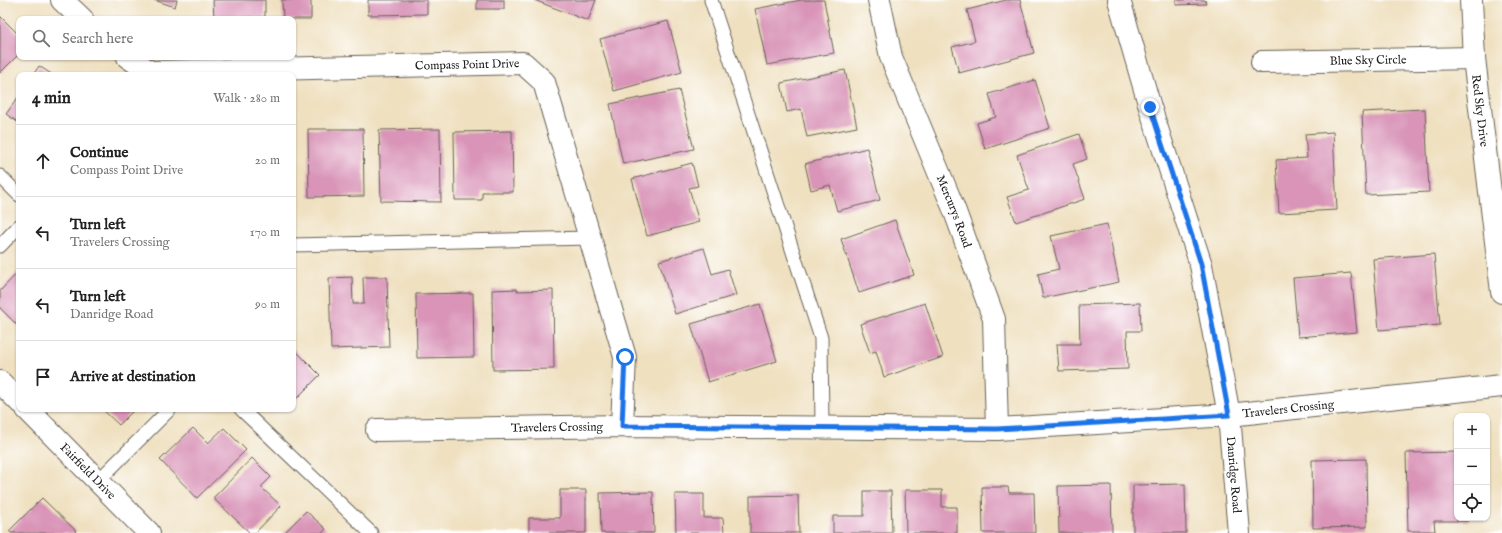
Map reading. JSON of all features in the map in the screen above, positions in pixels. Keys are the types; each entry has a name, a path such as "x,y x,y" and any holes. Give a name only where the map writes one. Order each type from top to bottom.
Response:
{"street":[{"path":"62,0 79,16"},
{"name":"Mercurys Road","path":"879,0 891,57 954,209 994,319 997,429"},
{"name":"Danridge Road","path":"1119,0 1150,107 1201,264 1229,415 1239,533"},
{"name":"Red Sky Drive","path":"1471,0 1474,58 1502,292"},
{"name":"Blue Sky Circle","path":"1262,62 1474,58"},
{"name":"Compass Point Drive","path":"132,60 150,72"},
{"name":"Compass Point Drive","path":"231,72 523,64 544,82 625,357 622,426"},
{"path":"0,382 16,398"},
{"name":"Travelers Crossing","path":"377,430 622,426 997,429 1229,415 1502,386"},
{"name":"Fairfield Drive","path":"29,412 149,533"}],"lane":[{"path":"711,0 821,338 822,427"},
{"path":"0,176 16,191"},
{"path":"0,246 16,229"},
{"path":"296,245 590,238"},
{"path":"98,481 167,412"},
{"path":"245,412 371,533"}],"building":[{"path":"154,0 177,0 175,7"},
{"path":"213,0 265,0 265,16 214,16"},
{"path":"282,0 311,0 311,19 296,19 296,16 283,16"},
{"path":"368,0 427,0 427,14 368,15"},
{"path":"477,0 504,0 504,9 477,9"},
{"path":"534,0 596,0 588,21"},
{"path":"801,0 824,0 834,53 767,65 755,9"},
{"path":"1006,0 1020,0 1034,53 959,73 952,47 975,41 967,10"},
{"path":"1176,0 1205,0 1206,4 1176,5"},
{"path":"0,16 16,32 16,57 0,73"},
{"path":"668,21 682,72 614,91 600,39"},
{"path":"39,66 48,72 35,72"},
{"path":"845,70 857,127 807,137 801,109 787,112 781,83"},
{"path":"1035,80 1050,128 985,149 977,123 996,117 989,94"},
{"path":"679,90 694,149 623,164 610,104"},
{"path":"16,100 16,121 6,114"},
{"path":"1425,109 1429,192 1366,195 1362,112"},
{"path":"308,129 363,129 364,196 309,197"},
{"path":"440,129 441,202 381,201 379,130"},
{"path":"512,131 513,192 482,192 482,200 455,200 454,132"},
{"path":"1333,132 1337,210 1279,213 1276,160 1307,158 1305,134"},
{"path":"1079,134 1087,159 1073,164 1085,199 1016,222 1007,197 1029,190 1017,155"},
{"path":"867,148 880,200 837,211 830,185 811,190 805,164"},
{"path":"692,163 698,186 689,188 699,222 647,236 632,179"},
{"path":"895,220 914,275 859,293 841,239"},
{"path":"1107,224 1119,282 1043,298 1038,274 1059,269 1051,236"},
{"path":"704,248 712,274 728,269 736,295 675,314 659,261"},
{"path":"1434,254 1440,325 1379,330 1373,259"},
{"path":"1351,273 1357,332 1298,337 1293,278"},
{"path":"16,274 16,324 0,308 0,291"},
{"path":"352,277 353,304 364,304 363,277 387,277 389,347 331,349 329,278"},
{"path":"517,289 517,291 553,290 554,369 493,370 492,290"},
{"path":"473,293 474,357 417,358 416,294"},
{"path":"925,303 943,357 884,377 876,351 870,353 860,324"},
{"path":"1140,303 1141,331 1127,331 1128,369 1059,371 1057,344 1080,344 1079,305"},
{"path":"760,304 777,361 708,382 691,324"},
{"path":"296,351 320,375 296,399"},
{"path":"105,412 132,412 119,425"},
{"path":"193,428 208,443 224,428 246,450 197,498 160,460"},
{"path":"1454,452 1454,521 1434,521 1435,531 1408,531 1406,453"},
{"path":"252,458 271,477 261,487 281,506 255,533 250,533 213,498"},
{"path":"1366,459 1367,527 1313,528 1312,460"},
{"path":"1185,484 1186,533 1133,533 1133,485"},
{"path":"1111,485 1112,533 1059,533 1058,486"},
{"path":"982,487 1008,487 1009,493 1034,493 1035,533 983,533"},
{"path":"560,490 586,490 586,533 529,533 529,518 560,518"},
{"path":"905,490 942,490 942,507 957,507 957,533 906,533"},
{"path":"864,491 891,491 892,533 833,533 833,516 864,516"},
{"path":"653,492 654,533 601,533 600,493"},
{"path":"675,494 704,494 704,518 723,518 724,533 676,533"},
{"path":"798,495 799,533 750,533 750,496"},
{"path":"42,498 76,531 74,533 11,533 9,531"},
{"path":"306,511 326,529 322,533 284,533"}],"route":[{"path":"625,357 622,426 997,429 1229,415 1201,264 1150,107"}]}
